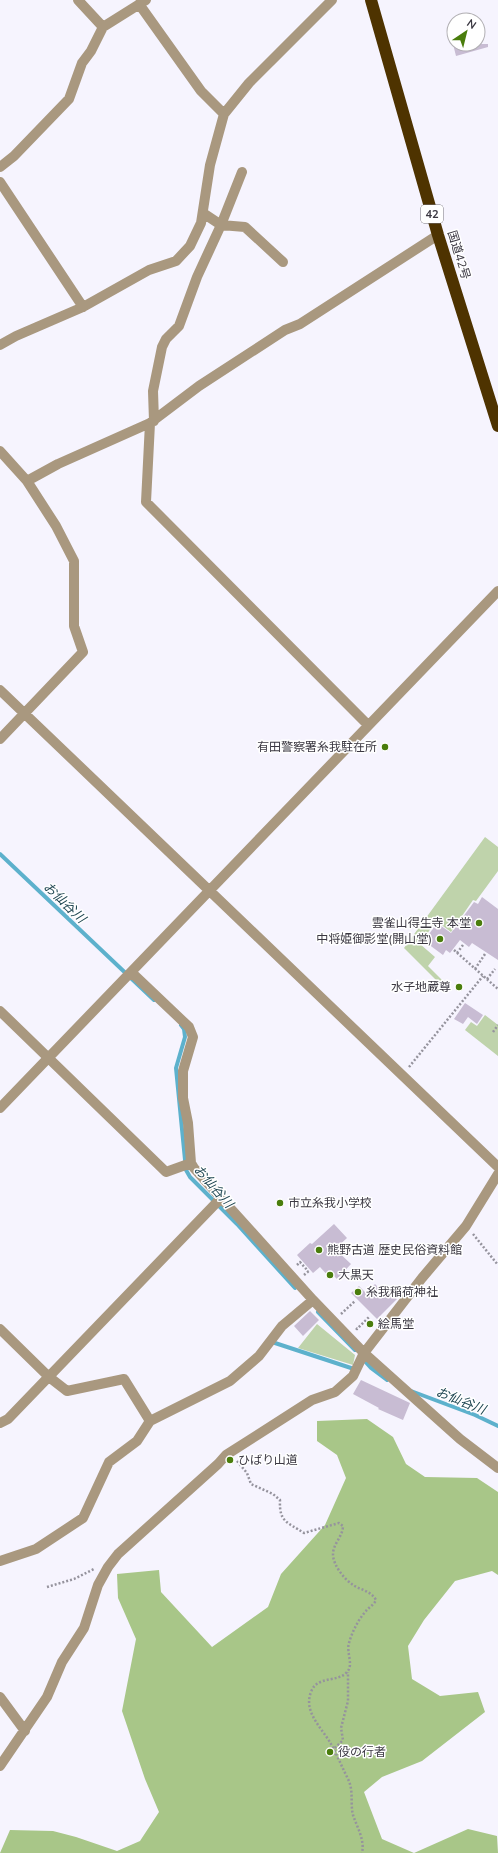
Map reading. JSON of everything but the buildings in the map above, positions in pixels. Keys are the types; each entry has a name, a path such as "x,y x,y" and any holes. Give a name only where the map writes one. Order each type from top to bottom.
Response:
{"highway":[{"name":"国道42号","path":"371,0 438,235 498,426"}],"street":[{"path":"78,0 103,27"},
{"path":"0,345 16,336 82,307 149,270 176,261 190,246 201,222 210,165 224,114 249,83 332,0"},
{"path":"0,167 14,156 69,99 82,62 91,51 103,27 143,2 201,91 224,114"},
{"path":"242,172 221,225 197,277 179,326 166,339 162,347 154,391 146,502 368,725"},
{"path":"0,182 82,307"},
{"path":"203,213 221,225 245,227 283,262"},
{"path":"27,481 58,464 152,422 198,386 285,330 300,324 438,235"},
{"path":"0,450 27,481 56,526 74,561 74,626 83,652 0,738"},
{"path":"0,1108 498,591"},
{"path":"0,690 498,1167"},
{"path":"131,972 189,1027 193,1037 183,1071 184,1098 188,1123 191,1163 220,1198 313,1300 364,1353 460,1439 498,1468"},
{"path":"0,1011 166,1172 191,1163"},
{"path":"0,1766 47,1697 62,1662 84,1628 98,1585 108,1567 118,1554 218,1464 226,1455 312,1400 335,1392 353,1376 364,1353 422,1278 466,1226 498,1174"},
{"path":"0,1424 8,1419 49,1377 220,1198"},
{"path":"0,1561 36,1549 83,1518 109,1462 137,1441 150,1421 230,1381 260,1356 282,1326 313,1300"},
{"path":"0,1329 49,1377 67,1391 124,1379 150,1421"},
{"path":"0,1697 25,1731"}],"path":[{"path":"458,953 463,945"},
{"path":"454,950 498,989"},
{"path":"475,969 485,954"},
{"path":"487,979 495,969"},
{"path":"402,1075 483,976"},
{"path":"493,1032 498,1025"},
{"path":"466,1226 498,1265"},
{"path":"300,1262 308,1271"},
{"path":"346,1318 340,1314 355,1300"},
{"path":"355,1327 357,1329 369,1317"},
{"path":"236,1460 247,1473 251,1484 273,1494 280,1500 279,1510 282,1519 304,1533 339,1523 343,1526 343,1530 333,1547 334,1563 352,1585 369,1593 376,1600 360,1618 351,1637 347,1652 350,1662 348,1672 348,1700 341,1728 343,1740 333,1748 329,1749 330,1754 335,1753"},
{"path":"47,1587 74,1578 100,1565"},
{"path":"348,1672 342,1677 327,1679 318,1683 311,1691 309,1705 318,1726 333,1748 351,1787 351,1806 364,1846 362,1853"}],"green space":[{"path":"485,837 498,847 498,871 476,901 473,900 451,932 436,921 420,944 435,957 428,966 445,983 442,986 404,948"},
{"path":"485,1015 498,1025 498,1056 465,1030 471,1022 477,1026"},
{"path":"317,1324 355,1355 353,1365 298,1348"},
{"path":"367,1419 393,1437 406,1464 425,1477 477,1478 498,1492 498,1575 492,1571 455,1581 424,1620 408,1646 412,1679 440,1696 478,1692 485,1712 422,1761 382,1777 364,1792 382,1839 414,1853 0,1853 10,1830 53,1831 117,1851 140,1841 159,1812 145,1779 122,1711 136,1639 118,1598 117,1574 159,1570 161,1592 212,1647 268,1607 281,1574 325,1525 346,1478 337,1455 317,1441 317,1421"},
{"path":"468,1829 497,1836 498,1853 414,1853"}],"waterway":[{"name":"お仙谷川","path":"0,854 154,1000"},
{"name":"お仙谷川","path":"181,1025 184,1029 185,1037 176,1068 186,1170 190,1177 237,1224 295,1288"},
{"name":"お仙谷川","path":"318,1312 355,1350"},
{"path":"275,1343 351,1368"},
{"name":"お仙谷川","path":"362,1358 371,1368 387,1380"},
{"name":"お仙谷川","path":"411,1391 475,1415 498,1426"}],"place":[{"name":"有田警察署糸我駐在所","path":"385,747"},
{"name":"雲雀山得生寺 本堂","path":"479,923"},
{"name":"中将姫御影堂(開山堂)","path":"440,939"},
{"name":"水子地蔵尊","path":"459,987"},
{"name":"市立糸我小学校","path":"280,1203"},
{"name":"熊野古道 歴史民俗資料館","path":"319,1250"},
{"name":"大黒天","path":"330,1275"},
{"name":"糸我稲荷神社","path":"358,1292"},
{"name":"絵馬堂","path":"370,1324"},
{"name":"ひばり山道","path":"230,1460"},
{"name":"役の行者","path":"330,1752"}]}
